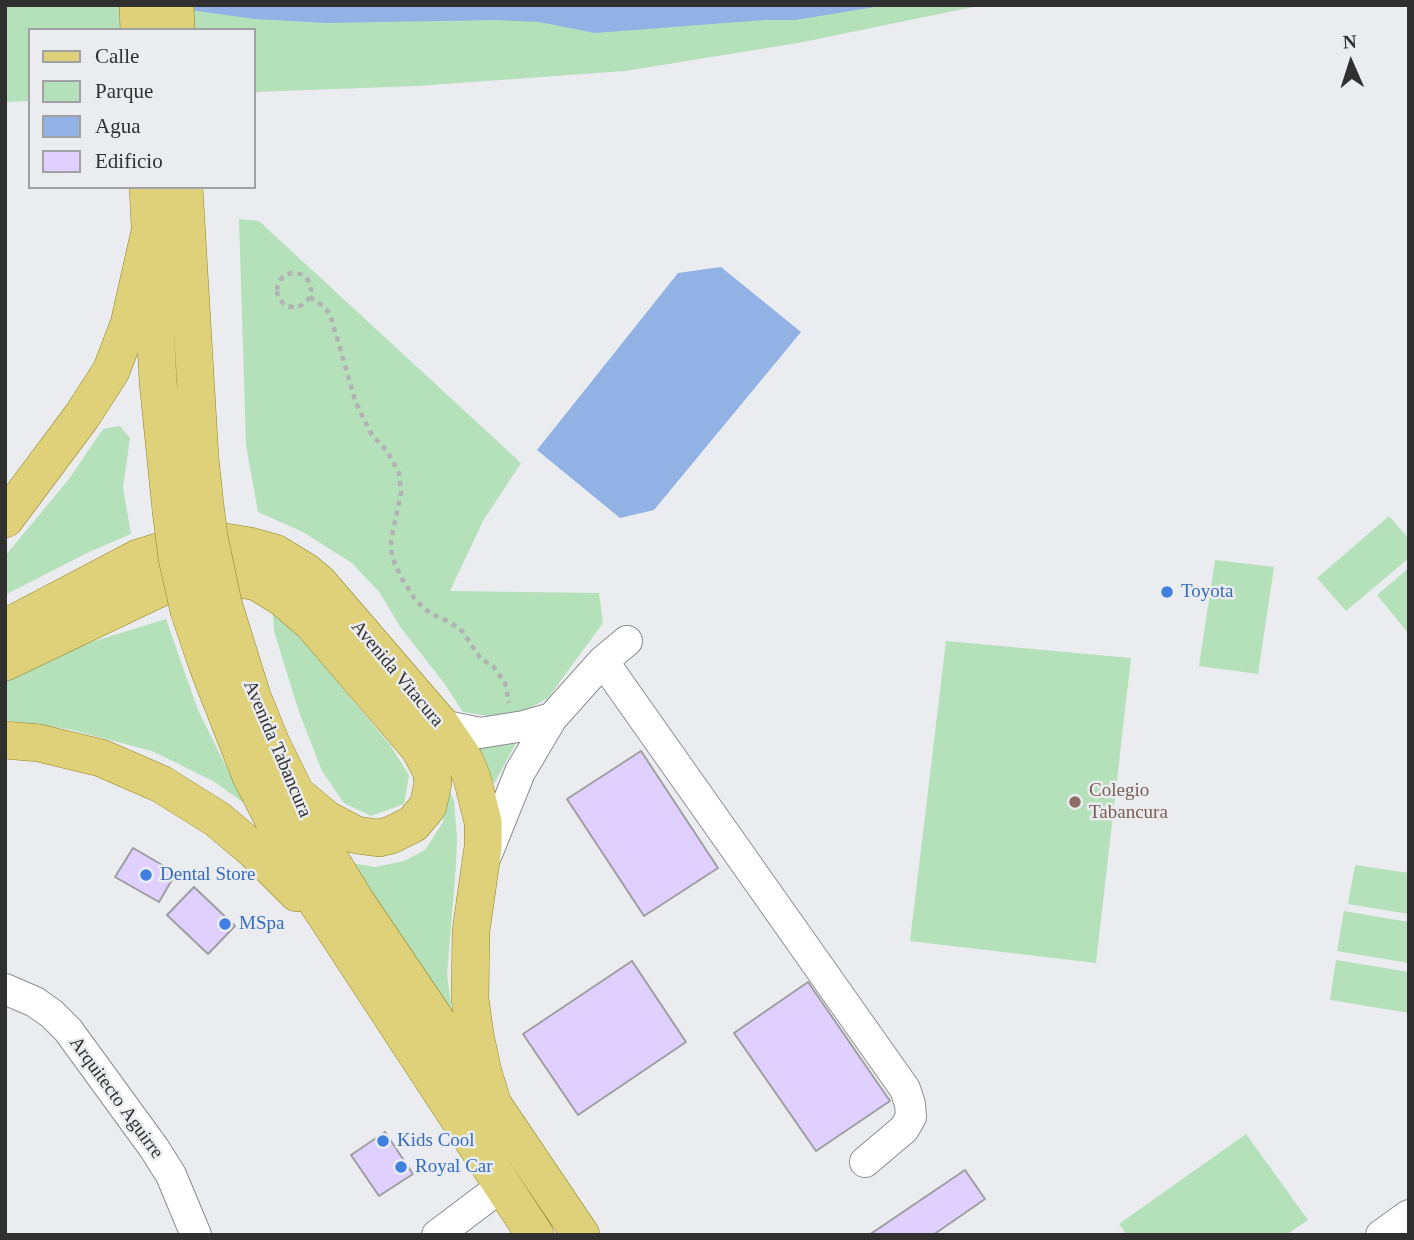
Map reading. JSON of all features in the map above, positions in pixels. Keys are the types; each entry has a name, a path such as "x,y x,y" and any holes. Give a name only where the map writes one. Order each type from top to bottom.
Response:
{"main road":[{"path":"138,5 139,28"},
{"path":"174,5 176,28"},
{"name":"Avenida Tabancura","path":"185,202 198,435 188,508 177,558 252,696 292,789 343,881 581,1235"},
{"path":"5,519 90,405 111,370 129,324 149,212"},
{"name":"Avenida Tabancura","path":"149,212 158,382 188,508"},
{"name":"Avenida Vitacura","path":"5,628 138,558 158,551 200,543 225,542 275,552 319,583 442,725 464,759 478,798 483,835 471,931 470,998 483,1072 494,1108"},
{"path":"5,662 162,587 224,576 257,582 283,598 312,624 419,748 431,770 433,783 428,806 422,816 403,831 379,838 356,835 346,830 308,805 292,789"},
{"name":"Avenida Tabancura","path":"206,607 206,664 250,774 304,882 535,1235"},
{"path":"5,740 39,743 101,758 160,784 189,801 217,819 291,886 346,950"}],"street":[{"path":"480,872 520,772 552,718 603,661 626,641"},
{"path":"603,661 905,1089 911,1117 904,1129 865,1162"},
{"path":"442,725 480,733 552,718"},
{"name":"Arquitecto Aguirre","path":"5,989 35,1002 68,1030 153,1147 176,1185 196,1235"},
{"path":"437,1235 502,1186"},
{"path":"1381,1235 1409,1215"}],"path":[{"path":"287,275 304,276 310,285 310,297 298,307 288,305 280,299 279,283 287,275"},
{"path":"310,297 330,314 356,403 372,435 387,451 399,473 401,494 391,541 392,557 401,577 416,601 429,613 452,622 462,631 481,659 493,666 505,683 514,727"}],"green space":[{"path":"5,5 983,5 798,43 625,71 417,86 256,92 256,28 28,28 28,101 5,102"},
{"path":"239,219 259,221 521,463 483,521 450,591 599,593 603,623 548,698 525,711 500,718 463,712 401,628 380,593 352,563 303,532 258,512 246,445"},
{"path":"120,426 130,438 123,488 131,534 89,552 5,595 5,556 69,479 103,429"},
{"path":"1389,516 1409,539 1409,558 1346,611 1317,578"},
{"path":"1215,560 1274,567 1258,674 1199,666"},
{"path":"1409,568 1409,634 1377,595"},
{"path":"273,614 304,642 390,745 409,775 404,804 371,816 344,803 322,771 299,712 274,631"},
{"path":"166,619 198,710 244,803 213,781 152,751 68,729 5,720 5,681 85,644"},
{"path":"946,641 1131,658 1096,963 910,941"},
{"path":"477,743 496,746 516,743 494,784"},
{"path":"448,786 454,801 457,838 447,974 453,1021 345,862 375,867 404,861 425,850 443,822"},
{"path":"1355,865 1409,873 1409,914 1348,904"},
{"path":"1344,911 1409,922 1409,963 1337,951"},
{"path":"1336,960 1409,972 1409,1013 1330,1000"},
{"path":"1246,1134 1308,1220 1286,1235 1127,1235 1119,1224"}],"water":[{"path":"154,5 887,5 795,20 595,33 539,22 495,20 326,23 255,19"},
{"path":"721,267 801,332 654,510 620,518 537,450 678,273"}],"building":[{"path":"641,751 718,868 644,916 567,799"},
{"name":"Dental Store","path":"133,848 176,873 159,902 115,877"},
{"path":"194,887 235,926 208,954 167,915"},
{"path":"632,961 686,1042 578,1115 523,1034"},
{"path":"808,982 890,1101 816,1151 734,1033"},
{"path":"385,1132 413,1174 379,1196 351,1155"},
{"path":"965,1170 985,1199 933,1235 869,1235"}],"place":[{"name":"Toyota","path":"1167,592"},
{"name":"Colegio Tabancura","path":"1075,802"},
{"name":"Dental Store","path":"146,875"},
{"name":"MSpa","path":"225,924"},
{"name":"Kids Cool","path":"383,1141"},
{"name":"Royal Car","path":"401,1167"}]}
